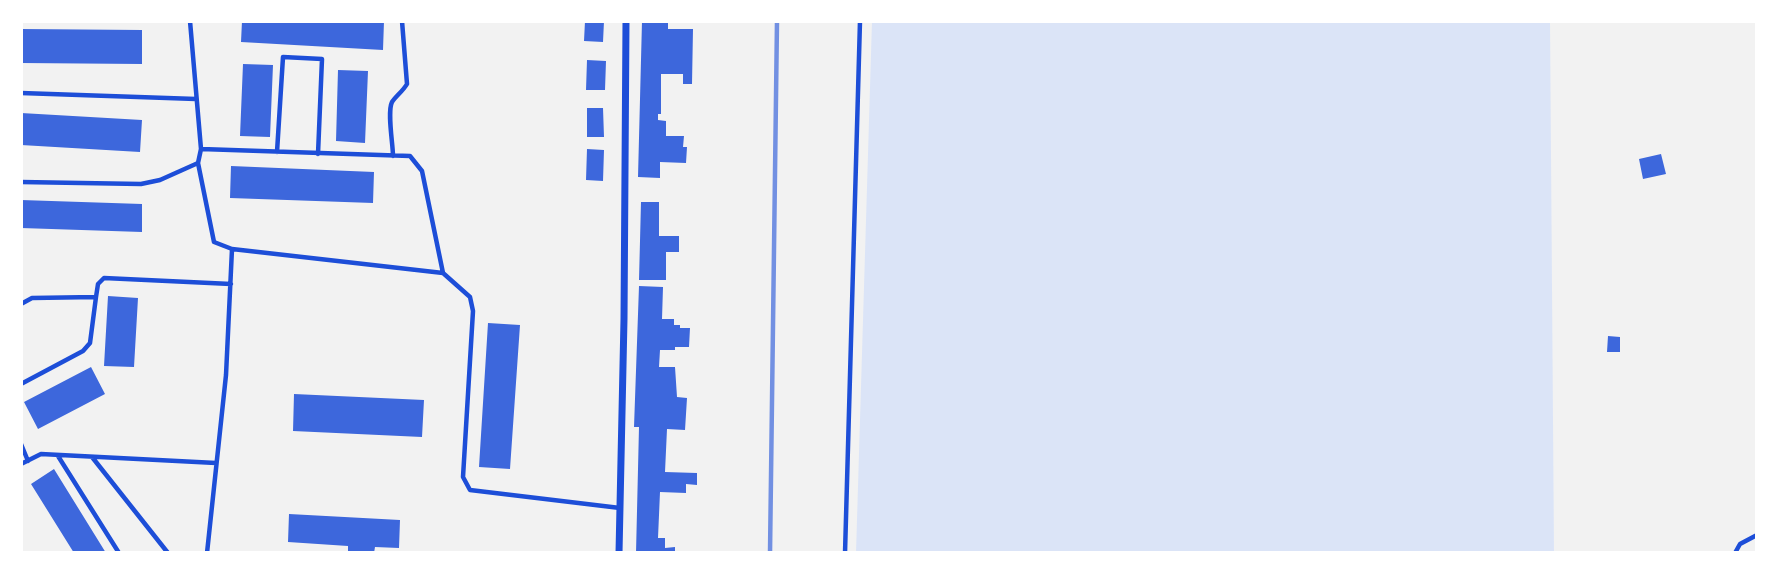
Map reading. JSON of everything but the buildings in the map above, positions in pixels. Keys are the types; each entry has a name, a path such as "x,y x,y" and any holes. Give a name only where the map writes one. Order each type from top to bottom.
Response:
{"street":[{"path":"619,553 626,21"}],"lane":[{"path":"190,21 201,149 198,163 214,242 232,249 443,273 470,297 473,311 463,477 470,490 620,508"},
{"path":"393,156 391,109 407,84 402,21"},
{"path":"845,553 860,21"},
{"path":"276,152 283,57 322,59 318,153"},
{"path":"21,93 196,99"},
{"path":"201,149 410,156 422,171 443,273"},
{"path":"21,182 141,184 160,180 198,163"},
{"path":"207,553 226,375 232,249"},
{"path":"21,384 83,351 90,344 98,284 104,278 231,284"},
{"path":"21,304 32,298 96,298"},
{"path":"21,444 28,461"},
{"path":"21,464 41,454 216,463"},
{"path":"58,455 119,553"},
{"path":"92,457 168,553"},
{"path":"1735,553 1740,544 1757,535"}],"shaded area":[{"path":"872,21 1550,21 1554,553 856,553"}],"railway":[{"path":"770,553 777,21"}]}
